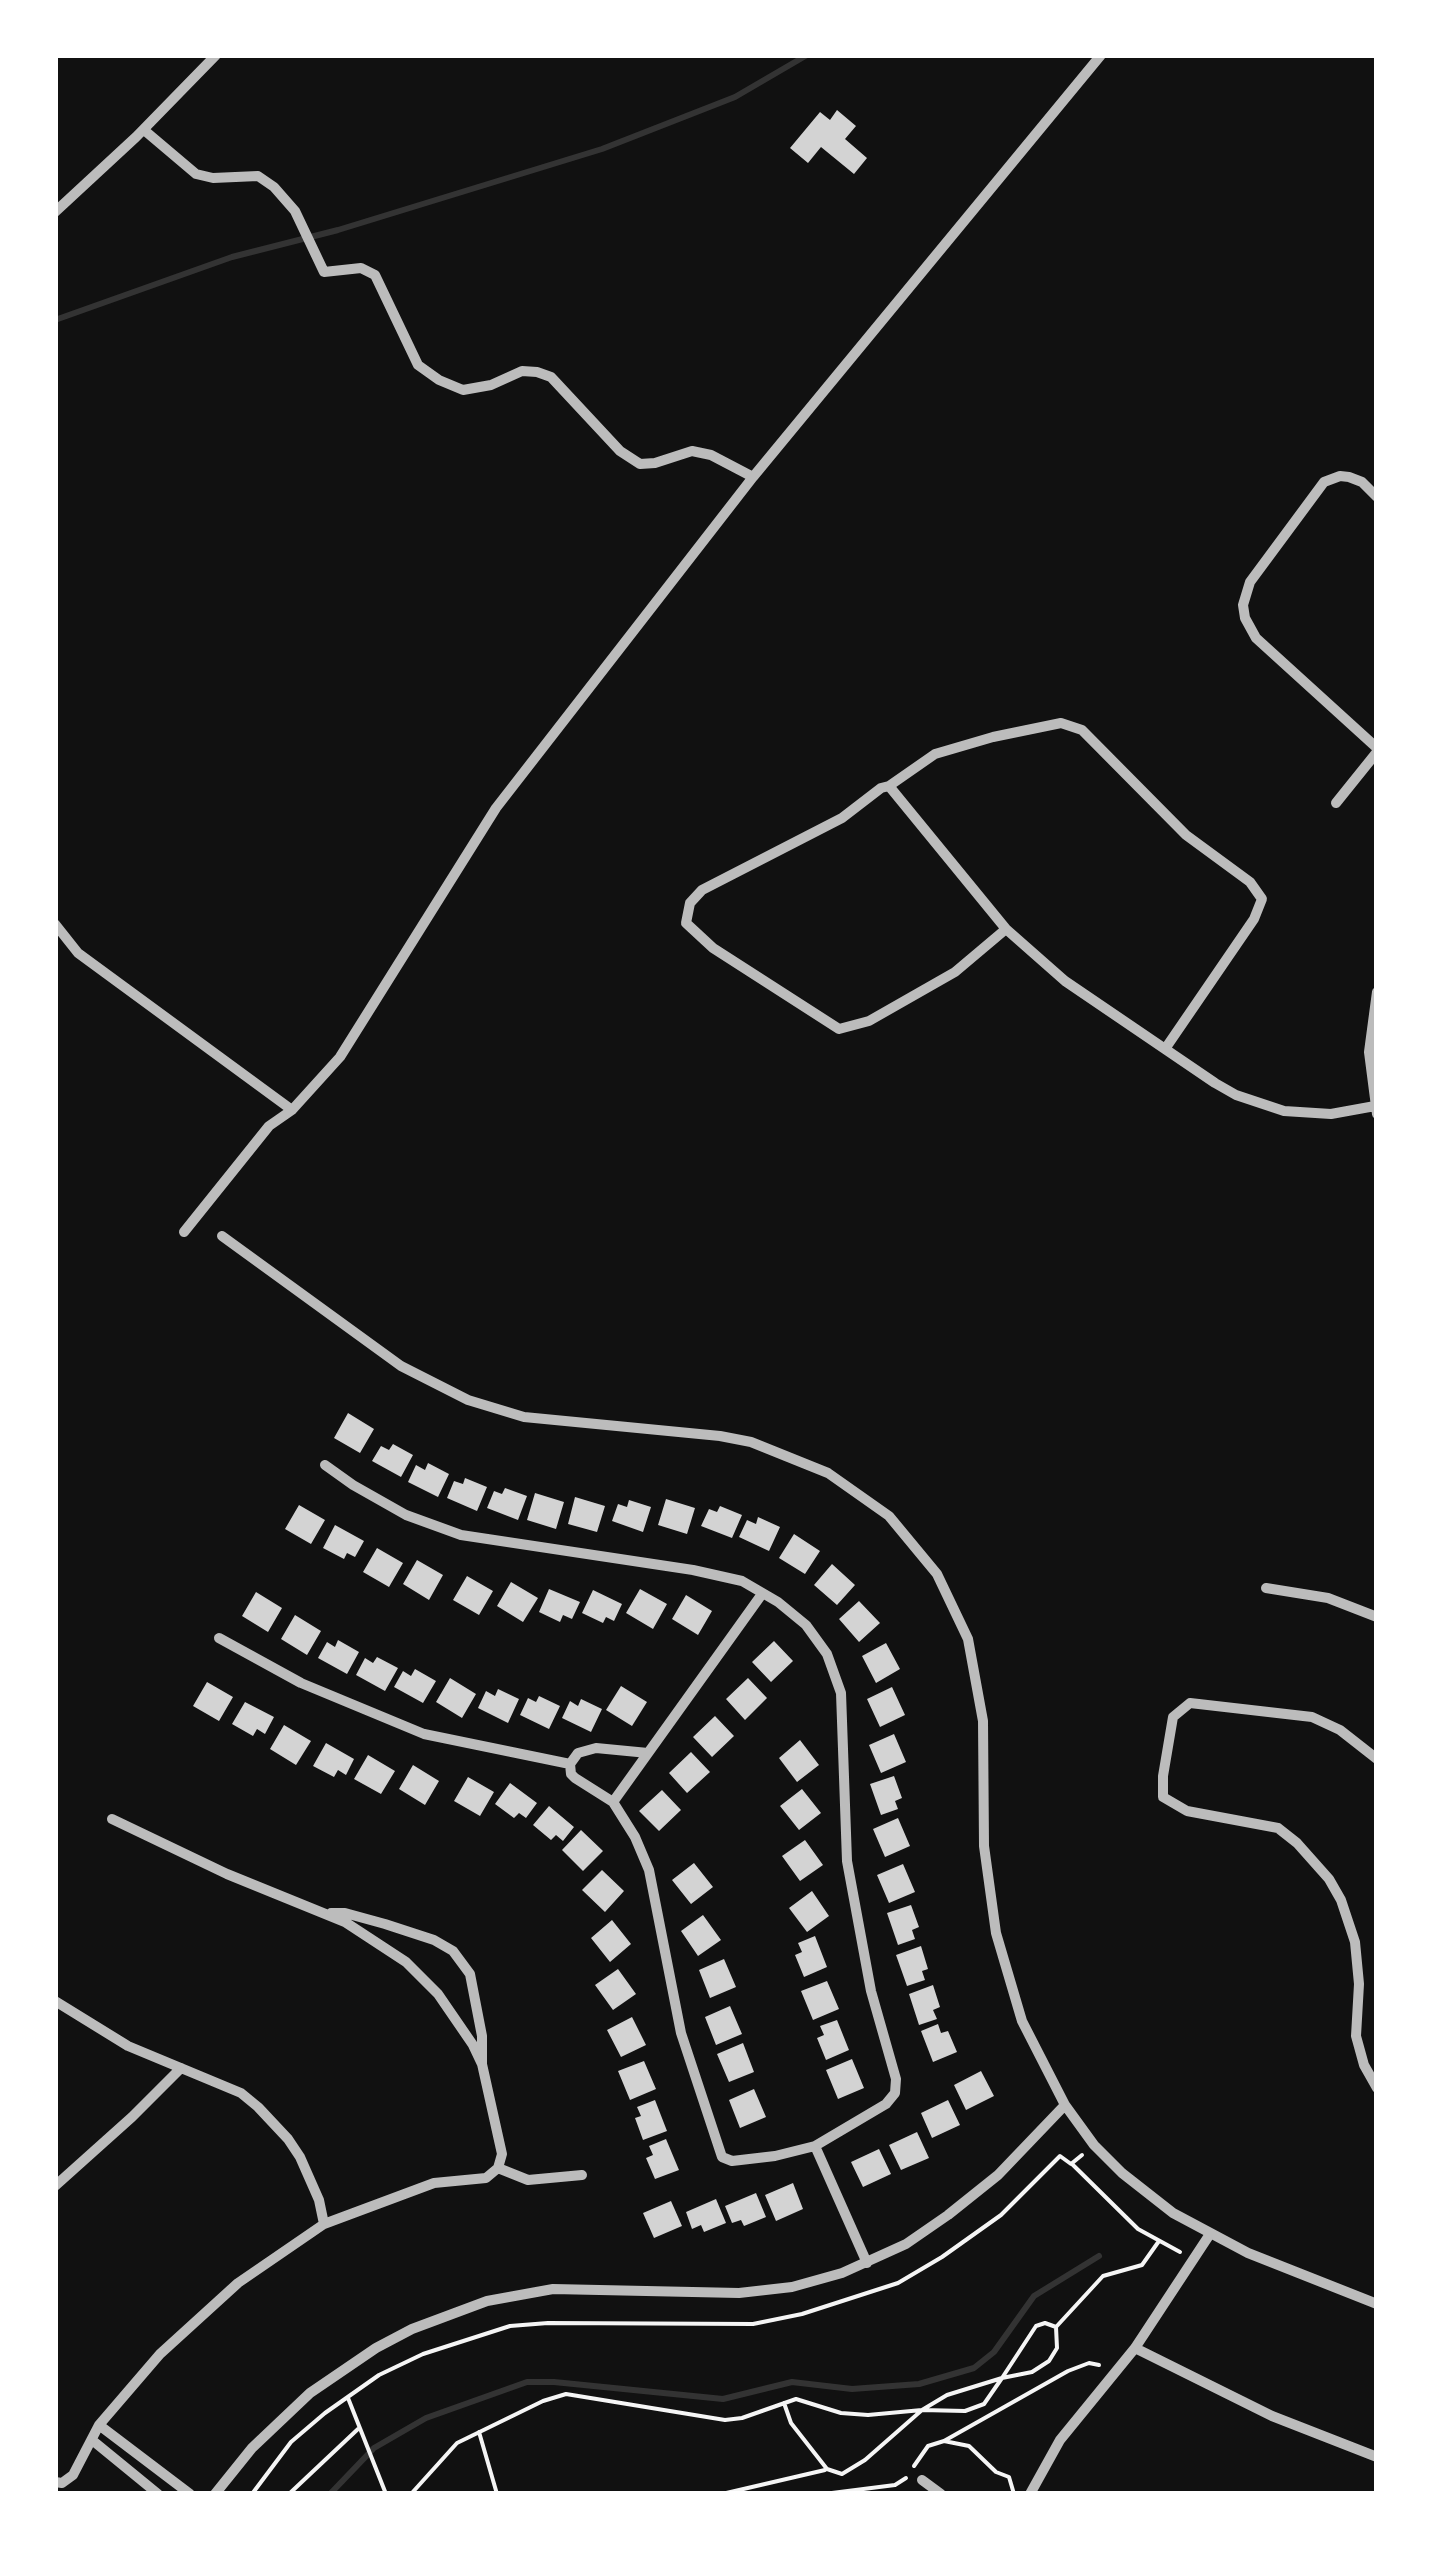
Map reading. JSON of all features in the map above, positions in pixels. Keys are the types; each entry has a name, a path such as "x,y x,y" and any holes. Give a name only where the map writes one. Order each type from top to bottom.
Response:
{"street":[{"path":"55,212 144,130 216,55"},
{"path":"184,1232 269,1126 292,1110 319,1082 355,1034 496,808 752,477 1100,55"},
{"path":"144,130 196,174 213,178 258,176 274,186 295,212 324,272 361,268 374,274 418,364 439,380 463,390 491,385 522,371 537,372 551,377 620,451 640,464 692,451 720,458 752,477"},
{"path":"1336,803 1377,750 1256,638 1243,606 1250,582 1324,482 1349,476 1377,497"},
{"path":"1006,929 955,972 869,1022 839,1028 727,957 686,922 690,903 702,890 842,818 935,754 1061,723 1082,730 1186,835 1250,882 1262,899 1254,919 1165,1049"},
{"path":"889,786 1006,929 1065,982 1214,1083 1259,1105 1308,1114 1376,1110 1369,1052 1377,992"},
{"path":"55,924 78,953 292,1110"},
{"path":"222,1236 402,1366 468,1400 524,1417 720,1436 765,1446 849,1486 906,1534 950,1595 974,1662 984,1721 984,1846 996,1933 1022,2021 1065,2106 1094,2145 1147,2195 1210,2234 1377,2304"},
{"path":"325,1465 406,1514 461,1536 693,1570 742,1581 792,1613 817,1639 841,1692 847,1861 872,1992 896,2079 895,2093 886,2104 814,2146 775,2156 732,2161 722,2158 681,2033 648,1870 635,1837 613,1802 575,1778 570,1764"},
{"path":"1266,1588 1328,1598 1377,1616"},
{"path":"613,1802 762,1594"},
{"path":"219,1638 301,1683 424,1734 570,1764"},
{"path":"1377,1759 1340,1730 1312,1717 1190,1703 1173,1717 1163,1796 1186,1811 1278,1828 1306,1851 1328,1879 1345,1911 1355,1942 1359,1984 1356,2036 1364,2065 1377,2088"},
{"path":"570,1764 578,1752 596,1748 648,1753"},
{"path":"112,1819 227,1874 322,1912 387,1947 424,1979 451,2010 482,2064"},
{"path":"55,2482 62,2484 73,2476 100,2425 139,2377 198,2317 238,2284 324,2224 434,2182 486,2178 498,2168 502,2154 482,2064 482,2036 470,1974 454,1950 385,1924 345,1913 322,1912"},
{"path":"55,2001 128,2046 241,2094 274,2122 310,2176 324,2224"},
{"path":"55,2186 132,2118 181,2068"},
{"path":"216,2494 280,2420 332,2377 388,2342 468,2306 553,2289 740,2294 817,2281 906,2244 948,2215 998,2174 1065,2106"},
{"path":"814,2146 867,2263"},
{"path":"498,2168 528,2180 582,2174"},
{"path":"1030,2494 1060,2440 1136,2348 1210,2234"},
{"path":"1136,2348 1272,2416 1377,2456"},
{"path":"100,2425 190,2494"},
{"path":"92,2440 158,2494"},
{"path":"922,2480 941,2494"}],"path":[{"path":"1072,2164 1094,2145"},
{"path":"252,2494 291,2442 380,2375 423,2354 510,2326 753,2324 818,2309 898,2283 942,2257 1001,2214 1060,2156 1138,2229 1193,2258"},
{"path":"722,2494 827,2469 842,2474 865,2460 922,2410 947,2395 1032,2372 1049,2360 1057,2348 1056,2327 1103,2276 1142,2265 1159,2241"},
{"path":"411,2494 457,2443 566,2394 725,2420 796,2400 841,2413 966,2411 984,2404 1036,2326 1045,2322 1056,2327"},
{"path":"944,2442 1068,2371 1089,2363 1118,2367"},
{"path":"348,2398 386,2494"},
{"path":"784,2404 791,2423 827,2469"},
{"path":"288,2494 358,2428"},
{"path":"479,2432 497,2494"}],"building":[{"path":"837,110 856,126 845,139 867,158 854,174 821,147 808,163 790,148 820,112 830,120"},
{"path":"348,1413 374,1429 360,1453 334,1438"},
{"path":"393,1444 413,1455 401,1477 372,1461 381,1446 389,1450"},
{"path":"428,1463 449,1474 438,1497 408,1482 416,1465 425,1470"},
{"path":"465,1478 487,1487 477,1511 447,1498 454,1481 463,1484"},
{"path":"505,1488 527,1496 518,1520 487,1508 494,1491 502,1494"},
{"path":"535,1493 564,1502 556,1529 527,1520"},
{"path":"575,1497 605,1506 597,1532 568,1524"},
{"path":"666,1499 695,1508 687,1534 658,1525"},
{"path":"629,1500 651,1507 643,1532 612,1521 618,1504 627,1507"},
{"path":"299,1505 325,1520 311,1544 285,1529"},
{"path":"720,1506 742,1515 732,1538 701,1526 709,1509 717,1512"},
{"path":"758,1517 780,1527 769,1551 739,1537 747,1520 756,1524"},
{"path":"335,1525 364,1541 355,1557 347,1553 344,1559 323,1548"},
{"path":"794,1534 820,1551 805,1574 779,1558"},
{"path":"377,1548 403,1563 389,1587 363,1572"},
{"path":"417,1560 443,1575 429,1600 403,1584"},
{"path":"832,1564 855,1585 837,1605 814,1585"},
{"path":"467,1576 493,1591 479,1615 453,1600"},
{"path":"511,1582 538,1598 523,1622 497,1606"},
{"path":"549,1589 580,1602 572,1619 563,1615 560,1622 539,1612"},
{"path":"640,1589 667,1604 653,1629 626,1613"},
{"path":"593,1590 622,1604 614,1621 606,1617 603,1623 582,1613"},
{"path":"256,1592 282,1608 268,1632 242,1616"},
{"path":"686,1595 712,1611 698,1635 672,1619"},
{"path":"859,1601 880,1623 859,1642 839,1619"},
{"path":"295,1615 321,1631 307,1655 281,1639"},
{"path":"338,1640 359,1652 347,1674 318,1658 327,1642 335,1647"},
{"path":"774,1641 793,1661 771,1682 752,1662"},
{"path":"886,1643 900,1669 876,1683 862,1656"},
{"path":"377,1657 398,1668 385,1691 356,1675 365,1658 373,1663"},
{"path":"415,1669 436,1681 423,1703 394,1687 403,1671 411,1676"},
{"path":"450,1678 476,1694 462,1718 436,1702"},
{"path":"748,1678 767,1698 745,1720 726,1699"},
{"path":"207,1682 233,1697 219,1721 193,1706"},
{"path":"621,1686 647,1702 632,1726 606,1710"},
{"path":"892,1687 905,1715 880,1727 867,1699"},
{"path":"498,1689 519,1699 508,1723 478,1708 486,1691 495,1696"},
{"path":"539,1696 560,1706 549,1729 520,1715 528,1698 536,1702"},
{"path":"581,1699 602,1709 591,1732 562,1718 570,1701 578,1706"},
{"path":"245,1702 274,1717 265,1734 257,1729 253,1736 232,1724"},
{"path":"715,1716 734,1736 712,1757 693,1737"},
{"path":"284,1725 311,1741 296,1765 270,1749"},
{"path":"894,1734 906,1762 881,1773 869,1745"},
{"path":"800,1740 819,1765 797,1782 779,1758"},
{"path":"326,1743 354,1759 346,1775 338,1770 334,1777 313,1766"},
{"path":"691,1752 710,1772 687,1793 669,1773"},
{"path":"368,1755 395,1771 381,1794 354,1779"},
{"path":"413,1765 439,1781 425,1805 399,1789"},
{"path":"894,1776 902,1798 895,1801 898,1809 881,1815 870,1784"},
{"path":"468,1777 494,1792 480,1816 454,1801"},
{"path":"510,1783 537,1803 526,1818 519,1813 514,1818 495,1804"},
{"path":"802,1789 821,1813 799,1830 780,1806"},
{"path":"662,1790 681,1810 659,1831 639,1811"},
{"path":"549,1806 574,1827 563,1841 556,1835 551,1840 533,1825"},
{"path":"898,1818 910,1846 885,1857 873,1829"},
{"path":"581,1830 603,1851 583,1871 562,1850"},
{"path":"805,1840 823,1865 800,1881 782,1856"},
{"path":"694,1863 713,1887 691,1904 672,1880"},
{"path":"903,1864 915,1892 889,1903 877,1875"},
{"path":"602,1870 624,1891 605,1912 582,1890"},
{"path":"812,1891 829,1916 807,1932 789,1908"},
{"path":"911,1905 919,1927 912,1930 915,1939 898,1945 887,1913"},
{"path":"703,1915 721,1940 698,1956 681,1931"},
{"path":"612,1920 631,1944 610,1962 591,1938"},
{"path":"815,1936 827,1967 804,1977 795,1955 802,1952 798,1943"},
{"path":"921,1946 928,1969 922,1971 925,1980 907,1986 896,1955"},
{"path":"724,1959 736,1987 710,1998 699,1970"},
{"path":"618,1969 636,1994 613,2010 595,1985"},
{"path":"827,1981 839,2009 813,2020 801,1991"},
{"path":"933,1985 940,2007 933,2010 937,2019 919,2025 909,1994"},
{"path":"730,2006 742,2034 716,2045 705,2017"},
{"path":"632,2017 646,2045 621,2057 607,2030"},
{"path":"837,2020 849,2050 826,2060 817,2038 824,2035 820,2026"},
{"path":"938,2024 941,2033 948,2031 957,2052 933,2062 921,2031"},
{"path":"743,2043 754,2072 729,2082 717,2054"},
{"path":"852,2059 864,2088 838,2099 826,2070"},
{"path":"644,2061 656,2089 630,2100 618,2071"},
{"path":"981,2071 994,2096 966,2110 954,2085"},
{"path":"754,2089 766,2117 740,2128 729,2100"},
{"path":"655,2100 667,2131 643,2140 635,2118 641,2116 637,2107"},
{"path":"948,2100 960,2125 932,2138 921,2113"},
{"path":"917,2132 929,2158 901,2170 889,2145"},
{"path":"666,2139 679,2170 655,2179 646,2158 653,2155 649,2146"},
{"path":"879,2149 891,2174 863,2187 851,2162"},
{"path":"793,2183 803,2209 776,2221 765,2195"},
{"path":"756,2193 766,2217 744,2226 741,2220 732,2223 725,2206"},
{"path":"716,2199 726,2223 704,2232 701,2225 692,2229 686,2212"},
{"path":"671,2201 682,2226 654,2238 643,2213"}],"waterway":[{"path":"55,320 232,257 338,230 602,149 735,97 807,55"},
{"path":"330,2494 374,2448 426,2418 527,2382 723,2399 792,2382 852,2389 919,2384 974,2368 994,2352 1034,2296 1099,2256"}]}
